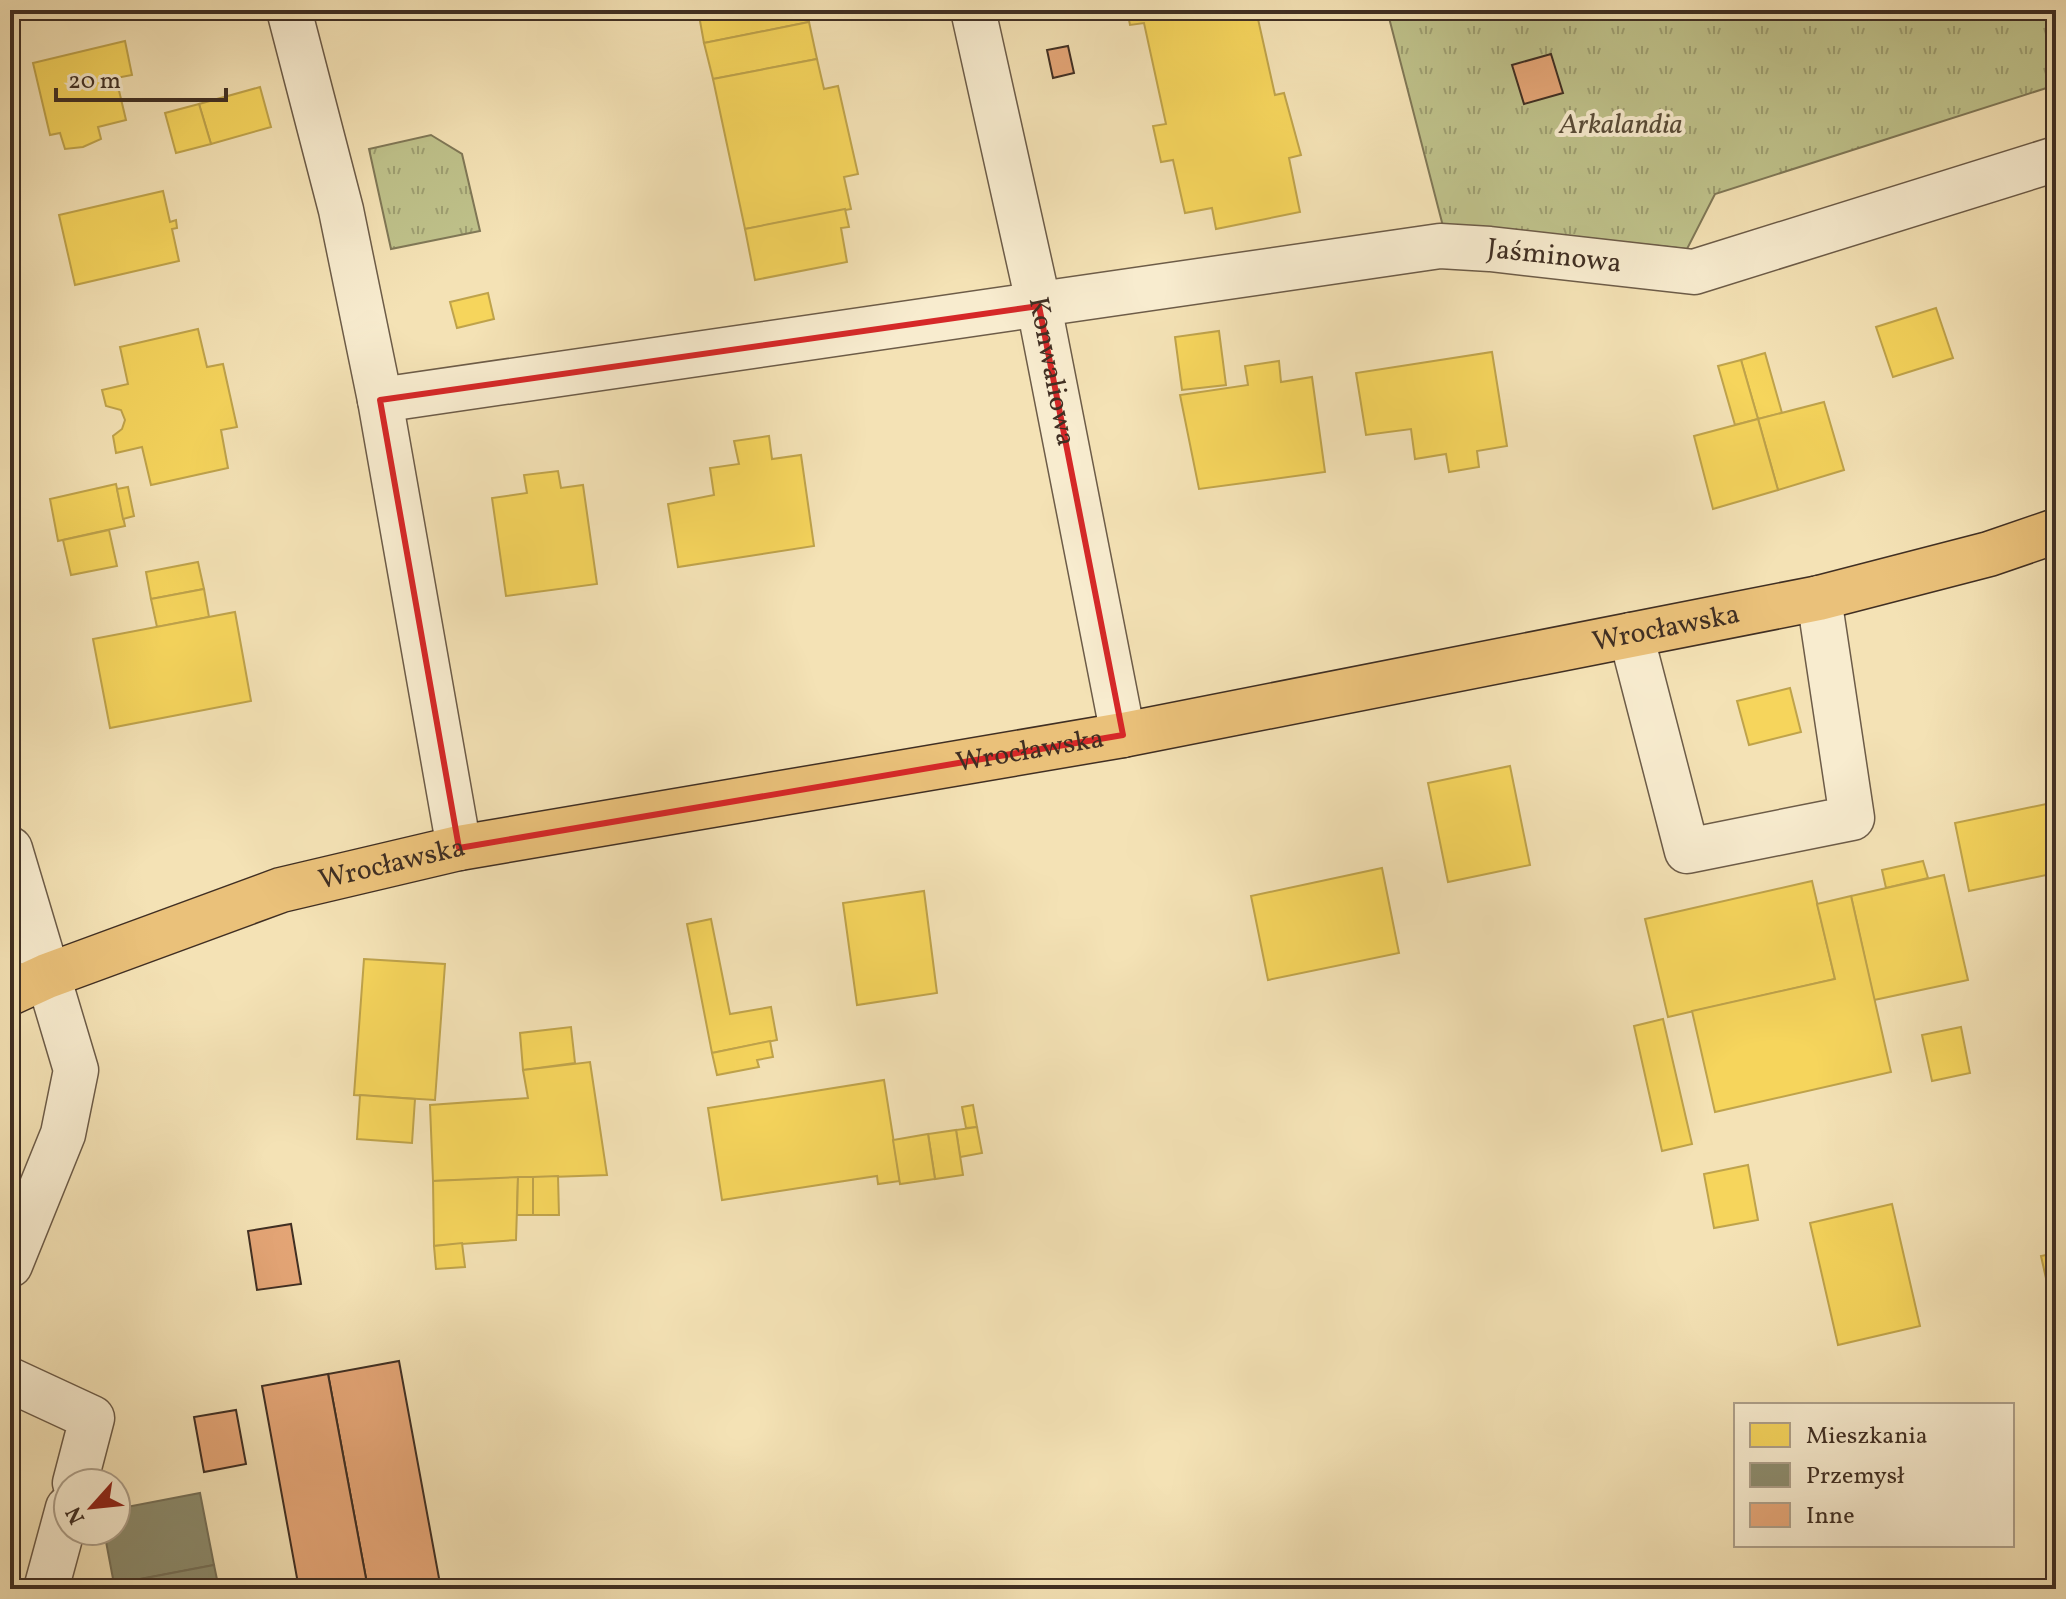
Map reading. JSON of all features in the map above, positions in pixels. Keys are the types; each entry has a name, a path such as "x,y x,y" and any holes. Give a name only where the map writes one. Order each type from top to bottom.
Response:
{"main road":[{"name":"Wrocławska","path":"28,985 281,890 459,848 1123,735 1819,598 1989,554 2056,531"}],"street":[{"path":"289,10 341,210 380,400 459,848"},
{"name":"Konwaliowa","path":"973,10 1039,306 1123,735"},
{"name":"Jaśminowa","path":"380,400 1440,246 1694,272 2056,159"},
{"path":"1631,635 1687,851 1852,818 1819,598"},
{"path":"10,849 28,985 76,1070 63,1134 10,1265"},
{"path":"10,1380 92,1418 79,1467"},
{"path":"46,1589 57,1547"}],"highlighted area":[{"path":"1039,306 1123,735 459,848 380,400"}],"green space":[{"name":"Arkalandia","path":"1387,10 2056,10 2056,85 1715,194 1687,249 1504,229 1445,234"},
{"path":"431,135 462,154 480,231 391,249 369,149"}],"building: Mieszkania":[{"path":"698,10 806,10 809,22 704,43"},
{"path":"1127,10 1256,10 1275,95 1284,93 1301,155 1289,158 1300,212 1216,229 1212,208 1185,213 1173,160 1161,162 1153,126 1166,124 1144,23 1130,25"},
{"path":"809,22 817,59 713,79 704,43"},
{"path":"125,41 132,75 116,78 126,120 98,127 101,139 83,147 65,149 60,133 50,135 33,63"},
{"path":"817,59 824,89 838,86 858,174 844,177 851,209 745,229 713,79"},
{"path":"260,87 271,127 211,144 199,104"},
{"path":"199,104 211,144 176,153 165,113"},
{"path":"163,191 170,222 176,220 177,228 172,229 179,261 75,285 59,215"},
{"path":"845,209 849,227 841,228 847,262 755,280 745,229"},
{"path":"488,293 494,319 457,328 450,302"},
{"path":"1936,308 1953,358 1893,377 1876,327"},
{"path":"198,329 207,367 223,364 237,427 221,430 228,468 151,485 142,447 116,453 113,436 122,429 125,420 121,410 106,406 102,390 128,384 120,347"},
{"path":"1219,331 1226,385 1182,390 1175,337"},
{"path":"1492,352 1507,446 1477,451 1479,467 1449,472 1446,454 1415,459 1411,429 1366,435 1356,373"},
{"path":"1765,353 1782,413 1758,419 1741,360"},
{"path":"1741,360 1758,419 1735,425 1718,366"},
{"path":"1279,361 1281,382 1312,377 1325,472 1199,489 1180,395 1248,385 1245,366"},
{"path":"1824,402 1844,470 1778,490 1758,419"},
{"path":"1758,419 1778,490 1713,509 1694,436"},
{"path":"769,436 772,459 801,455 814,546 678,567 668,504 714,495 710,468 739,464 734,441"},
{"path":"558,471 561,488 583,485 597,584 506,596 492,498 527,493 524,475"},
{"path":"116,484 125,526 58,541 50,499"},
{"path":"128,487 134,516 123,519 117,489"},
{"path":"109,530 117,566 71,575 63,540"},
{"path":"198,562 204,589 151,599 146,572"},
{"path":"204,589 209,617 157,627 151,599"},
{"path":"235,612 251,701 110,728 93,639"},
{"path":"1790,688 1801,732 1749,745 1737,701"},
{"path":"1510,766 1530,865 1448,882 1428,783"},
{"path":"2056,802 2056,873 1969,891 1955,823"},
{"path":"1923,861 1928,878 1886,888 1882,870"},
{"path":"1382,868 1399,953 1268,980 1251,896"},
{"path":"1944,875 1968,980 1874,1000 1851,896"},
{"path":"1812,881 1835,979 1668,1017 1645,919"},
{"path":"924,891 937,993 857,1005 843,903"},
{"path":"1851,896 1891,1072 1715,1112 1692,1011 1835,979 1817,904"},
{"path":"711,919 730,1014 771,1007 777,1040 712,1053 687,924"},
{"path":"364,959 445,964 435,1100 354,1095"},
{"path":"1663,1019 1692,1144 1662,1151 1634,1026"},
{"path":"571,1027 575,1063 523,1070 520,1033"},
{"path":"1961,1027 1970,1073 1932,1081 1922,1035"},
{"path":"770,1041 773,1057 757,1060 759,1067 717,1075 712,1053"},
{"path":"590,1062 607,1175 433,1181 430,1105 528,1098 523,1070"},
{"path":"884,1080 900,1181 878,1184 877,1176 722,1200 708,1108"},
{"path":"360,1095 415,1099 412,1143 357,1139"},
{"path":"973,1105 977,1127 966,1128 962,1107"},
{"path":"977,1127 982,1153 960,1157 956,1130"},
{"path":"956,1130 963,1175 935,1179 928,1134"},
{"path":"928,1134 935,1179 900,1184 893,1140"},
{"path":"1748,1165 1758,1220 1714,1228 1704,1174"},
{"path":"558,1176 559,1215 533,1215 533,1177"},
{"path":"518,1177 516,1240 434,1246 433,1181"},
{"path":"518,1177 533,1177 533,1215 517,1215"},
{"path":"1892,1204 1920,1326 1838,1345 1810,1223"},
{"path":"462,1243 465,1267 436,1269 434,1246"},
{"path":"2056,1253 2056,1323 2041,1256"}],"building: Przemysł":[{"path":"200,1493 214,1565 114,1584 107,1547 132,1547 132,1506"},
{"path":"214,1565 219,1589 115,1589 114,1584"}],"building: Inne":[{"path":"1068,46 1074,73 1053,78 1047,50"},
{"path":"1551,54 1563,93 1524,104 1512,65"},
{"path":"291,1224 301,1284 257,1290 248,1231"},
{"path":"399,1361 441,1589 368,1589 328,1374"},
{"path":"328,1374 368,1589 299,1589 262,1386"},
{"path":"236,1410 246,1464 204,1472 194,1417"}]}
